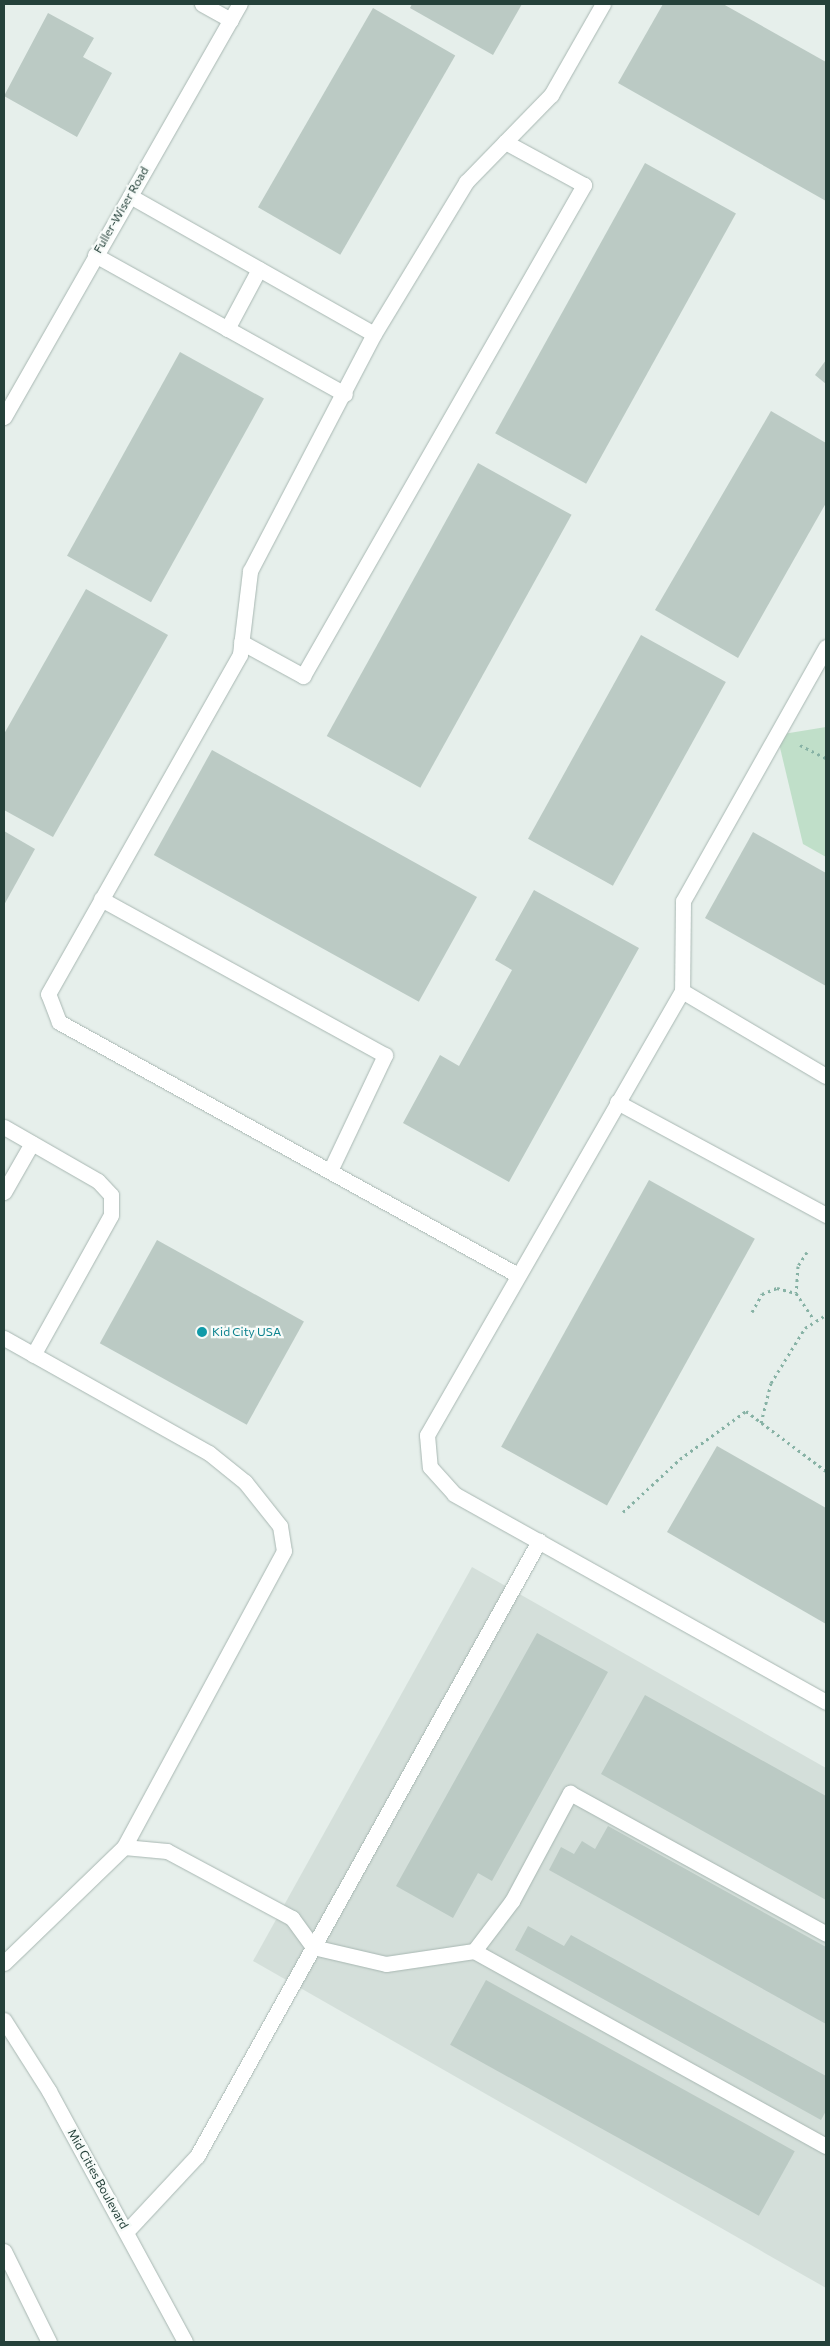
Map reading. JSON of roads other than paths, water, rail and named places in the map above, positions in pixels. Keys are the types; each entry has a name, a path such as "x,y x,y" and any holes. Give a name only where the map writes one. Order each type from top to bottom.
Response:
{"street":[{"path":"202,4 231,20"},
{"name":"Fuller-Wiser Road","path":"4,416 240,4"},
{"path":"516,1274 59,1022 48,994 240,654 250,571 345,394 374,334 466,182 551,94 603,4"},
{"path":"241,642 303,676 584,185 505,142"},
{"path":"130,196 374,334"},
{"path":"95,255 345,394"},
{"path":"227,329 259,269"},
{"path":"826,647 683,901 682,991 516,1274 426,1435 430,1467 454,1494 826,1702"},
{"path":"101,899 385,1055 330,1171"},
{"path":"682,991 826,1076"},
{"path":"617,1102 826,1215"},
{"path":"4,1127 98,1181 111,1195 111,1215 33,1355"},
{"path":"4,1192 32,1143"},
{"path":"4,1338 209,1453 245,1482 280,1526 284,1550 124,1847 4,1963"},
{"path":"127,2231 197,2156 539,1541"},
{"path":"474,1951 512,1901 570,1792 826,1934"},
{"path":"124,1847 167,1851 292,1918 313,1947 386,1964 474,1951 826,2146"},
{"name":"Mid Cities Boulevard","path":"4,2020 127,2231 185,2342"},
{"path":"4,2250 49,2342"}],"place":[{"name":"Kid City USA","path":"202,1332"}]}
